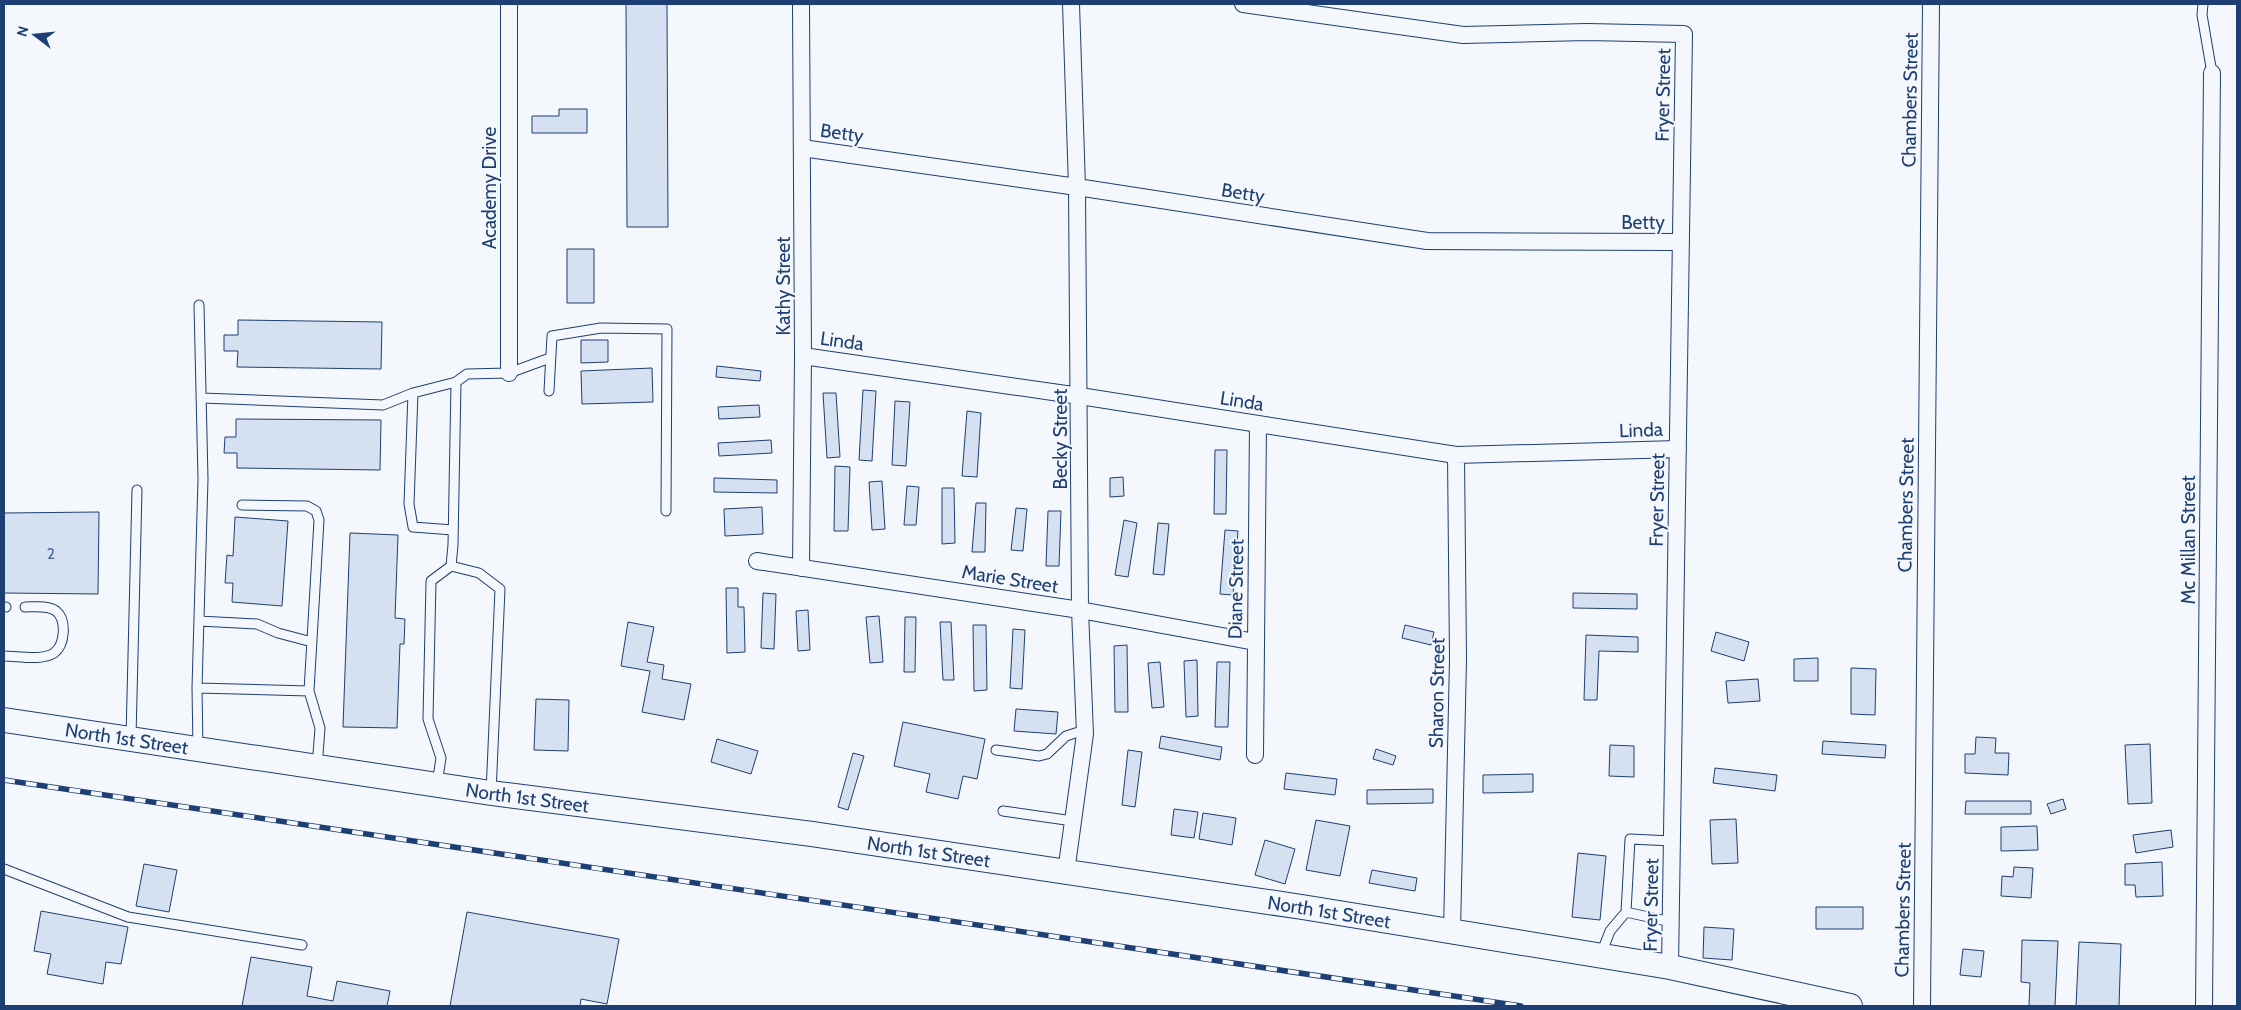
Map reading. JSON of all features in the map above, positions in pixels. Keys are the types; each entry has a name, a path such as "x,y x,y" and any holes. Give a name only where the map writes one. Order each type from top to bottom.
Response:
{"street":[{"name":"Academy Drive","path":"509,4 509,373"},
{"name":"Kathy Street","path":"801,4 803,356 801,568"},
{"name":"Becky Street","path":"1066,872 1084,730 1080,610 1080,396 1071,4"},
{"name":"Fryer Street","path":"1243,4 1463,35 1587,32 1684,34 1670,967"},
{"name":"Chambers Street","path":"1922,1006 1931,4"},
{"name":"Mc Millan Street","path":"2204,1006 2212,73"},
{"name":"Betty","path":"802,148 1076,187 1427,241 1681,242"},
{"name":"Linda","path":"803,356 1080,396 1456,455 1678,449"},
{"name":"Diane Street","path":"1256,755 1255,642 1258,424"},
{"name":"Sharon Street","path":"1452,932 1458,659 1456,455"},
{"name":"Marie Street","path":"757,561 1080,610 1255,642"},
{"name":"North 1st Street","path":"4,720 491,793 812,834 1066,872 1670,967 1850,1006"}],"lane":[{"path":"2203,4 2202,15 2212,73"},
{"path":"198,750 197,688 203,479 199,306"},
{"path":"549,391 552,336 600,328 667,329 666,512"},
{"path":"201,398 383,405 413,393 456,382 467,374 509,373 550,358"},
{"path":"437,785 441,758 428,719 432,581 450,566 453,530 456,382"},
{"path":"413,393 409,504 413,527 453,530"},
{"path":"131,738 136,490"},
{"path":"242,505 307,506 316,511 319,520 309,692 320,728 317,767"},
{"path":"450,566 479,572 500,589 500,633 491,793"},
{"path":"4,656 44,657 54,653 61,644 62,620 56,612 46,608 25,607"},
{"path":"199,621 257,624 278,633 312,642"},
{"path":"197,688 309,692"},
{"path":"996,750 1039,756 1047,754 1066,736 1084,730"},
{"path":"1003,811 1073,821"},
{"path":"1600,956 1610,931 1626,912 1630,839 1672,841"},
{"path":"4,869 128,917 302,945"},
{"path":"1626,912 1671,922"}],"building":[{"path":"626,4 667,4 668,227 627,227"},
{"path":"559,109 587,109 587,133 532,133 532,116 559,116"},
{"path":"567,249 594,249 594,303 567,303"},
{"path":"238,320 382,322 381,369 237,367 238,351 224,351 224,335 238,335"},
{"path":"581,340 608,340 608,362 581,363"},
{"path":"717,366 761,371 760,381 716,377"},
{"path":"652,368 653,402 582,404 581,371"},
{"path":"863,390 876,391 872,461 859,460"},
{"path":"823,393 836,393 840,457 827,458"},
{"path":"895,401 910,402 906,466 892,465"},
{"path":"759,405 760,417 719,419 718,407"},
{"path":"967,411 981,413 977,477 962,476"},
{"path":"236,419 381,420 380,470 237,468 237,453 224,453 225,437 236,437"},
{"path":"771,440 772,453 719,456 718,443"},
{"path":"1215,450 1227,450 1226,514 1214,514"},
{"path":"835,466 850,467 848,531 834,531"},
{"path":"1123,477 1124,496 1110,497 1110,478"},
{"path":"714,478 777,480 777,493 714,492"},
{"path":"882,481 885,529 872,530 869,482"},
{"path":"907,486 919,487 916,525 904,525"},
{"path":"942,488 954,488 955,543 942,544"},
{"path":"976,503 986,503 985,552 972,552"},
{"path":"762,507 763,534 725,536 724,509"},
{"path":"1016,508 1027,509 1023,551 1011,550"},
{"path":"1048,511 1061,511 1059,566 1046,566"},
{"path":"99,512 98,594 4,593 4,513"},
{"path":"235,517 288,521 282,606 232,602 233,583 225,583 227,555 233,556"},
{"path":"1124,520 1137,523 1128,577 1115,575"},
{"path":"1158,523 1169,524 1164,575 1153,574"},
{"path":"1225,530 1238,531 1233,595 1220,594"},
{"path":"350,533 398,535 395,618 405,619 404,644 400,644 397,728 343,727"},
{"path":"726,588 738,588 738,607 744,607 745,652 727,653"},
{"path":"763,593 776,594 774,649 761,648"},
{"path":"1573,593 1637,594 1637,609 1573,608"},
{"path":"808,610 810,650 798,651 796,611"},
{"path":"879,616 883,662 870,663 866,617"},
{"path":"905,617 916,617 915,672 904,672"},
{"path":"628,622 654,627 647,662 664,665 662,679 691,684 684,720 642,712 650,671 621,666"},
{"path":"940,622 951,622 954,680 943,680"},
{"path":"973,625 986,625 987,690 974,691"},
{"path":"1405,625 1434,632 1431,645 1402,638"},
{"path":"1013,629 1025,630 1022,689 1010,688"},
{"path":"1716,632 1749,642 1744,661 1711,651"},
{"path":"1586,635 1638,637 1638,652 1599,651 1597,700 1584,700"},
{"path":"1127,645 1128,712 1115,712 1114,646"},
{"path":"1818,658 1818,681 1794,681 1794,659"},
{"path":"1197,660 1198,716 1186,717 1184,661"},
{"path":"1160,662 1164,707 1152,708 1148,663"},
{"path":"1217,662 1230,662 1228,727 1215,727"},
{"path":"1851,668 1876,669 1875,715 1851,714"},
{"path":"1758,679 1760,701 1728,703 1726,681"},
{"path":"536,699 569,700 568,751 534,750"},
{"path":"1016,709 1058,712 1056,734 1014,731"},
{"path":"903,722 985,739 977,779 963,776 958,799 926,792 930,774 894,766"},
{"path":"1161,736 1222,747 1220,760 1159,748"},
{"path":"1976,737 1996,738 1995,753 2009,753 2008,775 1965,773 1965,754 1975,754"},
{"path":"717,739 758,751 751,774 711,762"},
{"path":"1823,741 1886,745 1885,758 1822,754"},
{"path":"2150,744 2152,803 2128,804 2125,745"},
{"path":"1610,745 1634,746 1634,777 1609,776"},
{"path":"1376,749 1396,756 1393,765 1373,759"},
{"path":"1128,750 1142,752 1135,807 1122,805"},
{"path":"853,753 864,756 848,810 838,807"},
{"path":"1715,768 1777,775 1775,791 1713,783"},
{"path":"1286,773 1337,779 1335,795 1284,789"},
{"path":"1533,774 1533,792 1483,793 1483,775"},
{"path":"1433,789 1433,803 1367,804 1367,790"},
{"path":"2063,799 2066,809 2051,814 2047,804"},
{"path":"1966,801 2031,801 2031,814 1965,814"},
{"path":"1174,809 1198,812 1194,838 1171,835"},
{"path":"1203,813 1236,818 1232,845 1199,839"},
{"path":"1736,819 1738,863 1712,864 1710,820"},
{"path":"1316,820 1350,826 1340,876 1306,870"},
{"path":"2037,826 2038,850 2001,851 2001,827"},
{"path":"2171,830 2173,847 2136,853 2133,835"},
{"path":"1265,840 1295,849 1285,884 1255,875"},
{"path":"1578,853 1606,856 1600,920 1572,917"},
{"path":"2162,862 2163,896 2136,897 2135,885 2125,885 2125,864"},
{"path":"144,864 177,870 169,912 136,906"},
{"path":"2014,867 2033,868 2031,898 2001,896 2002,876 2013,877"},
{"path":"1372,870 1417,878 1415,891 1369,883"},
{"path":"1816,907 1863,907 1863,929 1816,929"},
{"path":"41,911 128,927 121,964 106,962 103,984 47,974 51,954 34,951"},
{"path":"467,912 619,939 607,1004 581,999 580,1006 450,1006"},
{"path":"1704,927 1734,929 1732,960 1703,958"},
{"path":"2022,940 2058,941 2055,1006 2029,1006 2030,983 2021,982"},
{"path":"2079,942 2121,944 2119,1006 2076,1006"},
{"path":"1963,949 1984,951 1981,977 1960,975"},
{"path":"251,957 312,967 307,996 333,1001 337,981 390,991 387,1006 242,1006"}],"railway":[{"path":"4,780 1521,1006"}]}
